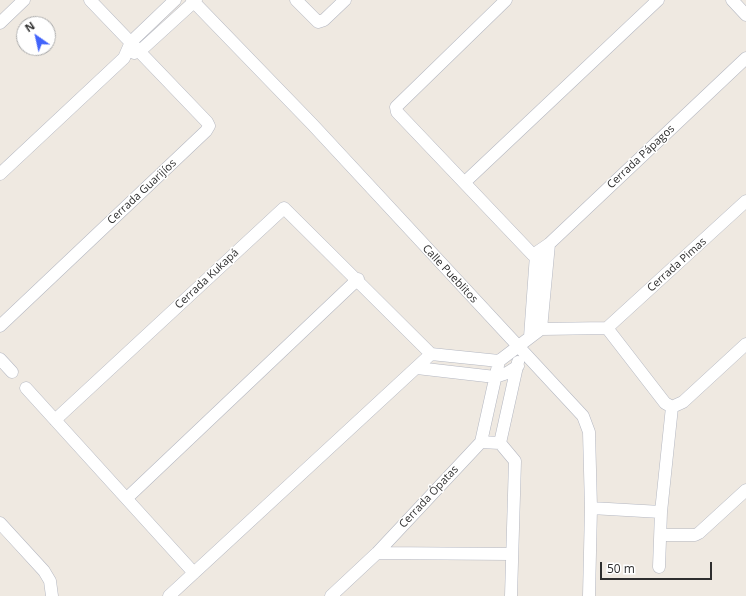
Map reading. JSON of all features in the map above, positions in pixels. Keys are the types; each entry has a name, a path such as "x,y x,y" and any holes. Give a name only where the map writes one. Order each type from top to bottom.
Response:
{"street":[{"path":"0,23 24,0"},
{"name":"Cerrada Guarijíos","path":"0,326 206,131 208,126 207,122 90,0"},
{"path":"124,58 131,42 175,0"},
{"path":"296,0 318,22 321,22 345,0"},
{"path":"506,0 398,103 396,107 397,112 465,182 531,254 536,255 530,337"},
{"path":"465,182 658,0"},
{"path":"732,0 746,15"},
{"path":"0,174 124,58 140,51 194,1"},
{"name":"Calle Pueblitos","path":"194,1 312,125 583,416 589,432 591,508 589,596"},
{"name":"Cerrada Pápagos","path":"536,255 746,58"},
{"name":"Cerrada Pimas","path":"607,328 746,201"},
{"name":"Cerrada Kukapá","path":"55,420 281,210 287,209 431,354"},
{"path":"540,329 549,244"},
{"path":"127,498 358,279"},
{"path":"511,596 511,554 515,466 512,457 500,443 481,442 499,361 540,329 607,328 665,403 672,407"},
{"path":"672,407 683,402 746,344"},
{"path":"500,443 518,366 518,346"},
{"path":"169,596 431,354 499,361"},
{"path":"0,359 12,372"},
{"path":"417,368 495,377 518,366"},
{"path":"26,388 194,572"},
{"path":"659,567 661,512 672,407"},
{"name":"Cerrada Ópatas","path":"331,596 377,552 481,442"},
{"path":"661,535 694,535 699,533 746,490"},
{"path":"591,508 661,512"},
{"path":"1,525 44,571 50,581 52,596"},
{"path":"377,552 511,554"}]}
